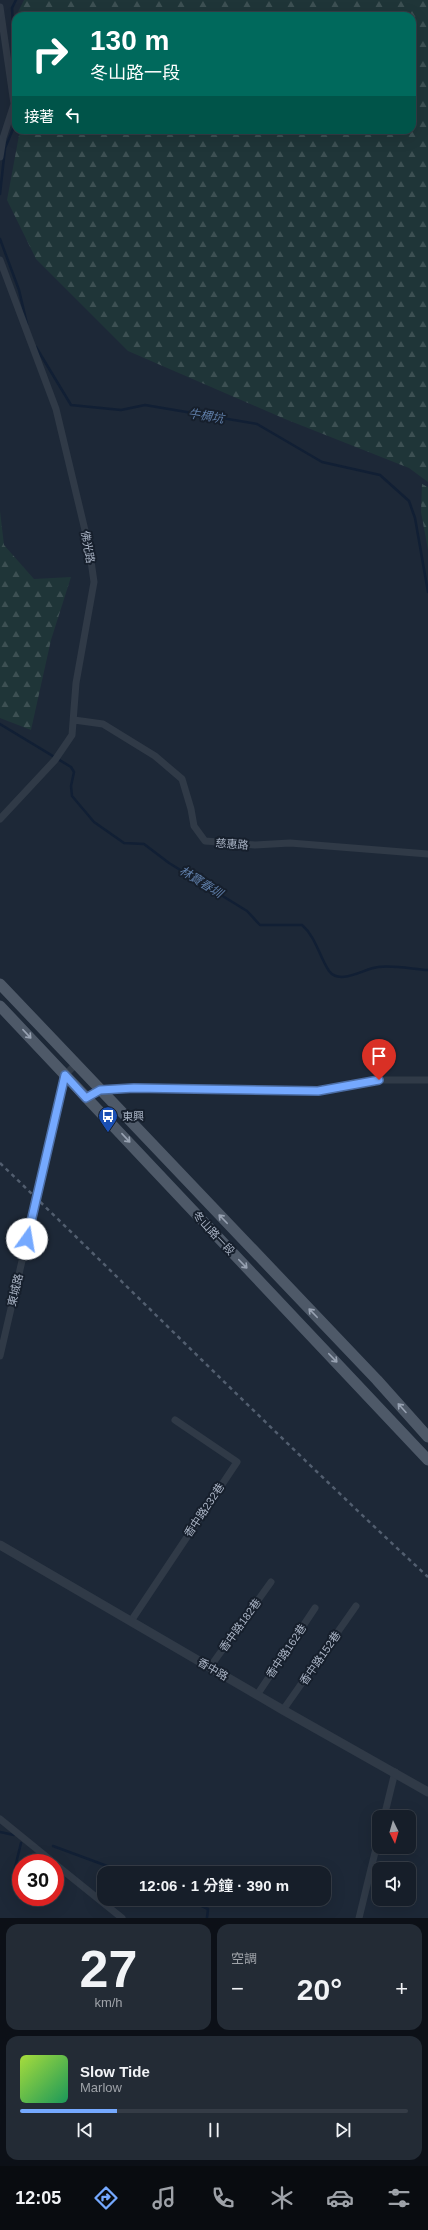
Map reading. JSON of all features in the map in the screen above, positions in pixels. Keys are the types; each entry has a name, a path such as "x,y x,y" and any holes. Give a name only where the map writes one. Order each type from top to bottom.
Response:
{"main road":[{"name":"冬山路一段","path":"0,984 377,1380 428,1437"},
{"name":"冬山路一段","path":"0,1006 365,1391 428,1460"},
{"path":"365,1391 377,1380"}],"street":[{"path":"0,7 12,89"},
{"path":"0,157 3,138 12,110"},
{"name":"佛光路","path":"0,260 56,409 89,547 94,582 76,683 72,735 56,759 0,819"},
{"name":"慈惠路","path":"74,720 103,724 155,756 182,779 191,809 194,826 205,841 255,845 290,843 428,854"},
{"path":"65,1075 76,1064"},
{"name":"東城路","path":"0,1356 65,1075"},
{"path":"86,1098 100,1090 134,1088 318,1091 379,1080 428,1080"},
{"name":"香中路232巷","path":"132,1621 237,1462 175,1420"},
{"name":"香中路","path":"0,1545 257,1695 428,1792"},
{"name":"香中路182巷","path":"210,1667 271,1582"},
{"name":"香中路152巷","path":"283,1710 356,1606"},
{"name":"香中路162巷","path":"257,1695 315,1608"},
{"path":"386,1810 395,1772"},
{"path":"0,1819 44,1854"},
{"path":"358,1918 374,1854"},
{"path":"64,1870 122,1918"}],"green space":[{"path":"24,0 428,0 428,482 409,468 285,419 128,351 36,259 7,200 19,134 416,134 416,12 18,12"},
{"path":"422,484 428,487 428,550 421,512"},
{"path":"0,511 4,545 34,579 71,577 51,640 31,730 0,718"}],"waterway":[{"name":"牛椆坑","path":"12,12 12,8 16,0"},
{"name":"牛椆坑","path":"0,194 5,148 12,131"},
{"name":"牛椆坑","path":"0,239 19,290 27,324"},
{"name":"牛椆坑","path":"36,347 71,405 121,410 145,405 257,424 322,462 380,475 409,501 415,518 428,592"},
{"name":"林寶春圳","path":"0,724 71,767 74,772 71,786 72,796 94,822 124,843 144,844 169,863 247,911 260,925 302,925 311,935 329,971 334,975 346,977 378,967 428,970"},
{"path":"0,1832 14,1835"},
{"path":"18,1854 21,1843"},
{"path":"53,1846 107,1866"},
{"path":"202,1906 208,1909 207,1918"}],"railway":[{"path":"0,1163 267,1423 428,1577"}],"place":[{"name":"東興","path":"108,1133"}],"route":[{"path":"27,1239 65,1075 86,1098 100,1090 134,1088 318,1091 379,1080"}]}
